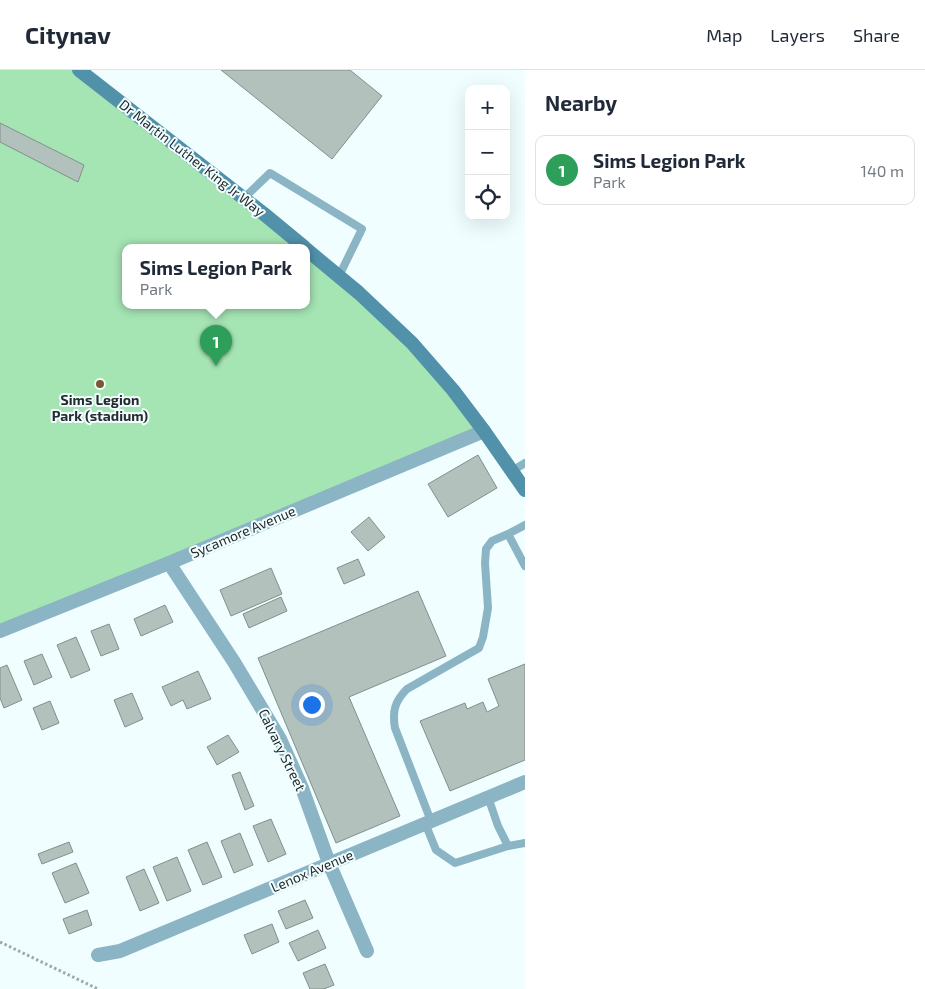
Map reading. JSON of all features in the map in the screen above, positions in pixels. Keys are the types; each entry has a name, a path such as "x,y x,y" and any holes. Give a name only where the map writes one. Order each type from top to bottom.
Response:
{"main road":[{"name":"Dr Martin Luther King Jr Way","path":"79,70 300,244"},
{"name":"Dr Martin Luther King Jr Way","path":"310,252 359,292 412,343 453,390 525,490"}],"street":[{"name":"Sycamore Avenue","path":"0,631 169,563 484,431"},
{"name":"Calvary Street","path":"169,563 234,662 280,739 302,788 329,863 367,951"},
{"name":"Lenox Avenue","path":"98,955 120,952 525,782"}],"lane":[{"path":"244,198 270,173 362,229 339,276"},
{"path":"512,471 525,463"},
{"path":"525,525 492,541 486,549 488,608 480,648 407,689 399,697 393,717 436,850 455,863 508,846 525,844"},
{"path":"508,534 525,566"},
{"path":"488,797 498,826 508,846"}],"path":[{"path":"0,942 98,989"}],"green space":[{"path":"0,70 79,70 300,244 122,244 122,309 310,309 310,252 359,293 484,431 0,631"}],"building":[{"path":"221,70 350,70 382,96 332,159"},
{"path":"0,123 84,165 78,182 0,142"},
{"path":"478,455 497,488 448,517 428,484"},
{"path":"369,517 385,537 368,551 351,532"},
{"path":"358,559 365,575 344,584 337,568"},
{"path":"271,568 282,594 231,616 220,590"},
{"path":"418,591 446,656 349,697 400,816 336,843 258,658"},
{"path":"281,597 287,611 249,628 243,614"},
{"path":"165,605 173,622 141,636 134,619"},
{"path":"109,624 119,649 101,656 91,631"},
{"path":"76,637 90,670 71,678 57,645"},
{"path":"42,654 52,677 34,685 24,661"},
{"path":"525,664 525,760 450,791 420,721 465,703 467,709 483,702 487,712 499,706 488,679"},
{"path":"7,665 22,700 4,708 0,698 0,668"},
{"path":"198,671 211,699 187,709 183,700 171,706 162,687"},
{"path":"132,693 143,719 125,727 114,700"},
{"path":"50,701 59,723 42,730 33,708"},
{"path":"228,735 239,752 217,765 207,747"},
{"path":"240,772 254,806 245,810 232,775"},
{"path":"271,819 286,854 268,862 253,826"},
{"path":"240,833 253,865 234,873 221,841"},
{"path":"69,842 73,852 42,864 38,854"},
{"path":"207,842 222,877 203,885 188,850"},
{"path":"177,857 191,891 167,901 153,867"},
{"path":"76,863 89,893 65,903 52,873"},
{"path":"144,869 159,903 140,911 126,877"},
{"path":"305,900 313,918 286,929 278,911"},
{"path":"87,910 92,925 69,934 63,919"},
{"path":"272,924 279,942 252,954 244,935"},
{"path":"318,930 326,948 298,961 289,943"},
{"path":"325,964 334,985 324,989 310,989 303,973"}],"place":[{"name":"Sims Legion Park","path":"216,366"},
{"name":"Sims Legion Park (stadium)","path":"100,384"}]}
